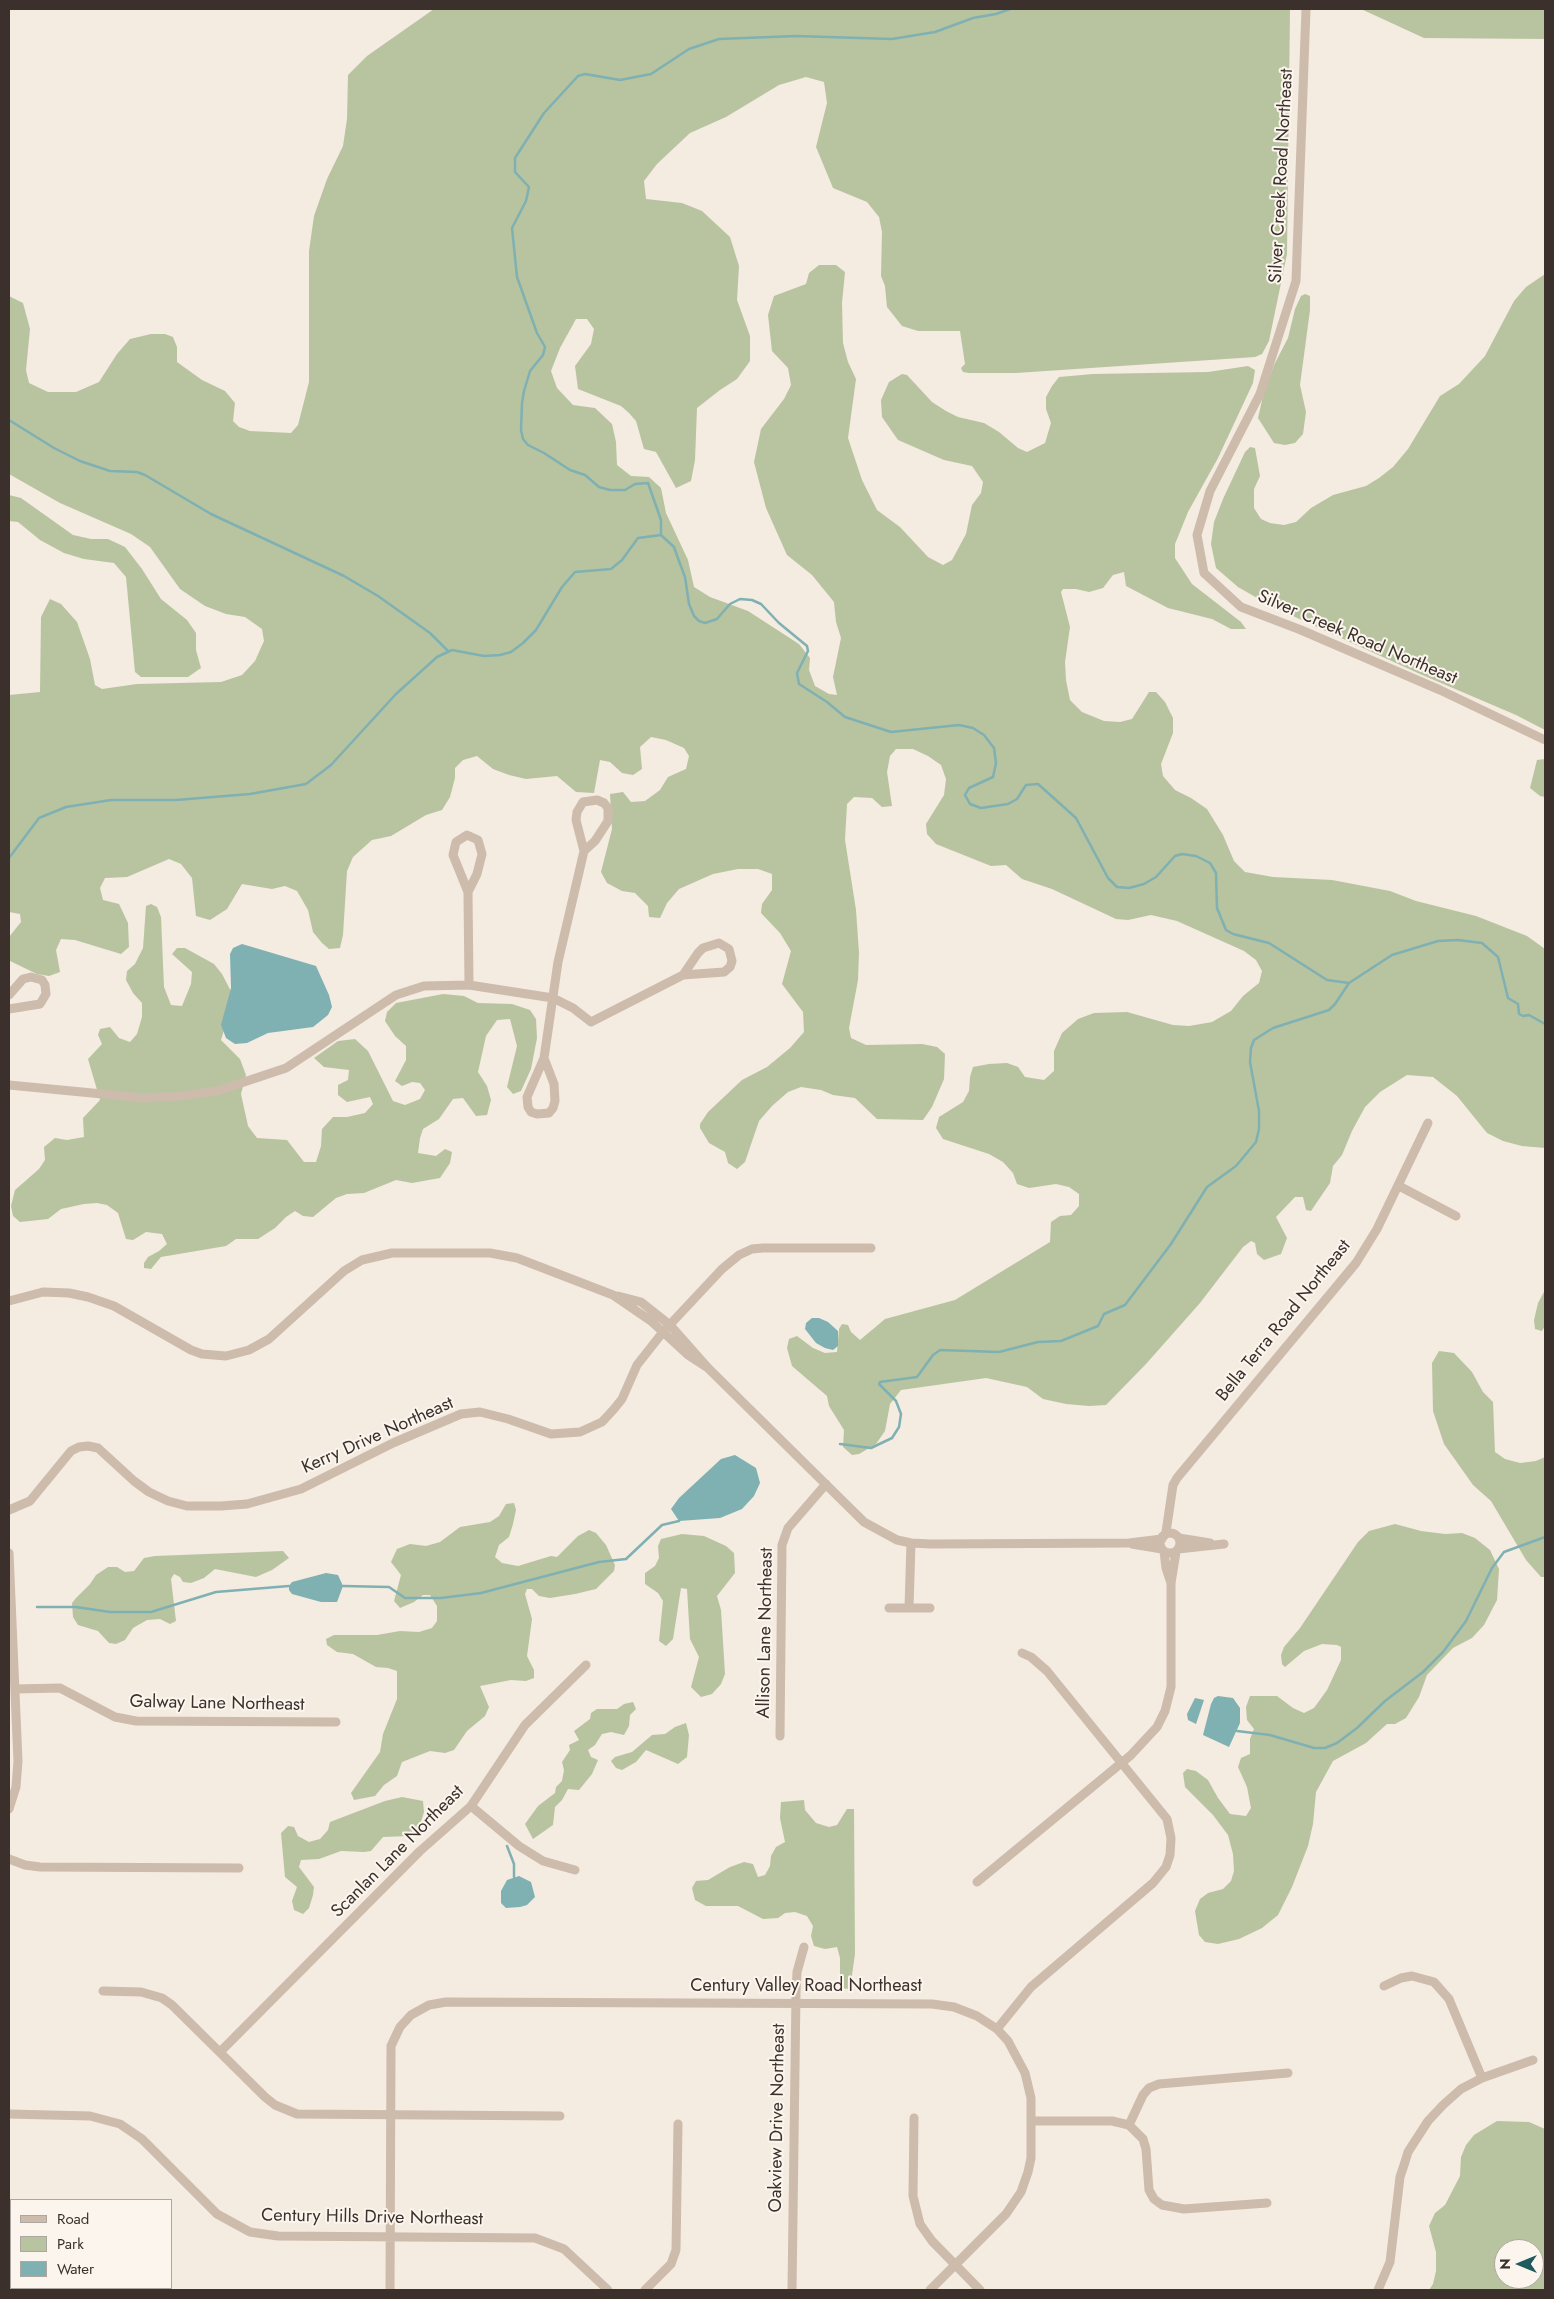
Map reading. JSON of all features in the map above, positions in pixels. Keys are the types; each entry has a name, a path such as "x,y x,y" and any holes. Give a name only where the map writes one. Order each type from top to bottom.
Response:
{"street":[{"name":"Silver Creek Road Northeast","path":"1306,9 1296,281 1260,394 1210,491 1197,535 1204,573 1241,607 1301,630 1432,686 1545,740"},
{"path":"544,1058 554,1084 555,1101 553,1108 548,1113 537,1114 531,1112 528,1108 527,1097 544,1058 558,962 584,851 576,820 577,812 583,802 597,800 604,803 608,808 608,821 595,841 584,851"},
{"path":"468,892 477,874 482,854 478,840 467,835 456,842 453,855 468,892 469,985"},
{"path":"9,1085 144,1098 182,1096 217,1091 286,1068 396,995 424,986 469,985 553,998 573,1008 591,1022 683,975 724,972 730,967 732,961 729,949 719,943 703,948 683,975"},
{"path":"9,995 23,979 31,977 42,980 46,985 46,994 40,1004 9,1009"},
{"name":"Bella Terra Road Northeast","path":"1163,1537 1171,1506 1173,1485 1356,1263 1378,1229 1428,1123"},
{"path":"1399,1186 1456,1216"},
{"name":"Kerry Drive Northeast","path":"9,1510 30,1501 71,1451 79,1447 98,1448 134,1481 168,1501 187,1506 221,1506 247,1504 300,1489 393,1443 460,1414 480,1412 508,1419 550,1434 580,1432 602,1422 614,1409 622,1399 637,1365 666,1328 722,1268 745,1251 763,1248 871,1248"},
{"path":"9,1301 43,1292 69,1293 88,1297 114,1306 180,1345 202,1354 214,1356 238,1354 259,1345 280,1330 344,1271 362,1260 383,1254 499,1254 517,1258 613,1295 666,1328 688,1355 708,1368 864,1522 897,1540 911,1543 1129,1543 1163,1537 1170,1533 1178,1537 1220,1544 1169,1553 1129,1543"},
{"name":"Allison Lane Northeast","path":"780,1736 782,1545 788,1528 826,1484"},
{"name":"Bella Terra Road Northeast","path":"1171,1506 1178,1537"},
{"path":"1163,1537 1166,1568 1171,1583"},
{"path":"977,1882 1122,1762 1148,1738 1165,1711 1172,1674 1171,1583 1180,1544 1178,1537"},
{"path":"909,1608 911,1543"},
{"path":"9,1553 18,1773 9,1809"},
{"path":"889,1608 930,1608"},
{"path":"997,2029 1031,1987 1153,1883 1166,1868 1170,1855 1171,1838 1167,1819 1048,1671 1031,1657 1022,1653"},
{"name":"Scanlan Lane Northeast","path":"220,2052 420,1851 471,1806 525,1725 586,1665"},
{"name":"Galway Lane Northeast","path":"15,1689 60,1688 115,1717 136,1721 336,1722"},
{"path":"471,1806 519,1846 543,1860 575,1870"},
{"path":"9,1859 25,1865 40,1866 239,1868"},
{"name":"Oakview Drive Northeast","path":"792,2290 797,1972 804,1947"},
{"path":"1384,1986 1412,1976 1424,1978 1438,1986 1453,2007 1482,2078"},
{"path":"104,1990 142,1992 162,1998 172,2005 265,2097 285,2110 305,2115 560,2116"},
{"name":"Century Valley Road Northeast","path":"390,2290 389,2057 394,2036 411,2015 429,2005 446,2002 944,2005 966,2010 997,2029 1015,2050 1026,2073 1031,2098 1031,2158 1022,2192 1006,2214 930,2290"},
{"path":"1378,2290 1390,2262 1400,2177 1408,2152 1428,2121 1461,2089 1482,2078 1533,2060"},
{"path":"1129,2124 1143,2095 1149,2088 1160,2084 1288,2073"},
{"name":"Century Hills Drive Northeast","path":"9,2114 90,2116 120,2124 142,2140 217,2214 250,2232 278,2236 516,2237 546,2241 564,2249 575,2257 608,2290"},
{"path":"914,2118 913,2196 916,2214 924,2232 980,2290"},
{"path":"1031,2121 1112,2121 1129,2124 1143,2139 1146,2149 1149,2190 1154,2199 1162,2205 1184,2208 1267,2203"},
{"path":"645,2290 670,2264 676,2250 678,2124"}],"green space":[{"path":"434,9 1290,9 1287,254 1269,341 1262,354 1255,357 1016,373 963,372 961,368 965,364 960,331 918,331 902,326 887,307 885,286 881,276 882,232 879,217 867,202 833,188 816,147 827,103 824,82 806,77 779,85 726,117 690,133 657,164 644,181 646,199 682,203 702,211 730,237 739,266 737,300 750,336 750,361 737,379 697,408 695,460 691,481 676,488 656,452 644,449 636,421 629,413 621,406 578,389 575,366 591,344 594,329 587,319 576,319 560,348 551,371 557,388 573,405 595,408 612,424 616,442 617,465 631,476 649,477 661,488 666,513 688,560 694,587 710,597 748,611 799,644 810,658 809,670 815,686 829,694 837,695 833,677 841,638 836,622 834,602 812,575 787,555 766,508 754,462 761,429 784,399 791,385 788,368 772,351 768,315 774,296 806,284 809,273 819,265 836,265 845,272 842,303 843,343 848,362 856,379 848,438 862,480 877,510 900,527 928,557 943,565 952,560 966,534 972,505 981,493 983,482 972,466 944,460 898,440 882,417 881,400 889,382 902,374 907,375 932,402 946,411 958,417 984,423 999,432 1018,448 1027,452 1045,443 1051,423 1046,409 1046,397 1059,377 1093,374 1208,372 1248,366 1255,370 1253,383 1218,458 1188,512 1175,544 1175,558 1192,584 1241,622 1246,629 1231,629 1212,619 1168,608 1126,586 1124,572 1113,575 1103,588 1089,592 1063,589 1061,592 1070,627 1065,662 1070,700 1082,712 1104,721 1120,722 1132,719 1149,692 1156,692 1165,702 1173,718 1173,733 1161,764 1163,776 1175,790 1207,809 1223,835 1234,861 1245,872 1273,877 1332,880 1390,891 1416,901 1476,916 1527,936 1545,949 1545,1148 1522,1146 1503,1141 1487,1133 1457,1096 1433,1077 1407,1075 1380,1092 1365,1107 1342,1155 1333,1166 1330,1183 1311,1211 1306,1210 1303,1197 1295,1197 1276,1217 1287,1238 1281,1254 1264,1260 1257,1254 1255,1243 1251,1241 1243,1247 1200,1303 1146,1364 1106,1405 1066,1404 1043,1399 1027,1387 986,1378 901,1390 890,1404 885,1431 876,1444 859,1454 852,1455 843,1447 844,1430 829,1406 827,1396 792,1366 787,1348 789,1339 797,1336 813,1348 825,1353 837,1352 839,1329 842,1324 848,1325 851,1332 860,1340 885,1319 955,1300 1050,1242 1051,1222 1060,1216 1071,1215 1079,1206 1079,1194 1069,1187 1056,1184 1029,1188 1017,1184 1013,1173 1003,1162 989,1154 943,1139 936,1128 939,1117 963,1102 969,1091 973,1067 1007,1063 1018,1067 1025,1077 1044,1080 1054,1071 1054,1051 1062,1033 1078,1019 1094,1013 1127,1012 1173,1025 1189,1026 1212,1022 1231,1011 1243,996 1259,983 1262,971 1256,960 1244,951 1177,921 1151,915 1128,920 1116,919 1052,889 1022,879 1006,865 991,866 936,844 927,834 926,824 944,795 946,779 941,765 928,756 913,749 896,749 890,756 887,772 892,806 882,807 872,798 854,797 847,804 845,840 856,910 859,953 858,980 849,1028 851,1038 866,1045 922,1044 937,1047 945,1054 944,1079 932,1107 923,1120 877,1119 855,1098 801,1087 788,1092 759,1121 745,1162 737,1169 728,1163 725,1152 709,1143 700,1128 700,1124 708,1112 742,1080 767,1067 790,1048 804,1032 803,1012 782,984 791,951 780,933 761,913 762,904 772,890 772,874 758,869 738,869 713,874 679,889 667,903 660,918 649,917 648,906 635,893 622,891 607,883 601,872 612,829 610,794 623,792 631,802 645,801 660,790 668,777 686,769 689,756 684,748 666,740 651,737 640,747 642,769 633,775 622,773 610,762 600,760 594,793 576,792 557,776 526,779 493,769 477,756 463,760 455,768 455,778 450,797 442,810 426,815 391,836 372,840 353,857 347,871 343,935 340,948 329,949 322,943 313,932 308,910 297,891 285,886 272,889 242,884 227,909 210,920 196,916 192,878 181,864 169,859 127,877 105,878 100,888 103,900 119,904 128,923 129,947 121,954 75,940 61,939 56,950 60,972 49,976 37,974 10,961 9,937 21,922 20,914 9,912 9,695 40,692 41,617 50,599 61,604 77,622 90,659 95,685 102,689 137,684 221,682 242,675 255,661 264,641 262,629 245,617 226,614 205,606 180,589 150,547 131,534 60,503 9,474 9,296 23,303 30,329 26,370 29,383 48,392 76,392 99,382 117,354 130,339 151,334 165,334 173,337 177,347 177,362 202,380 225,391 235,403 233,421 239,427 250,431 291,433 298,425 309,382 309,251 314,216 327,179 343,146 347,119 348,75 367,56"},
{"path":"1361,9 1545,9 1545,39 1424,38"},
{"path":"1545,274 1545,730 1516,715 1420,674 1271,606 1238,587 1216,568 1211,544 1214,522 1223,499 1245,452 1250,447 1255,448 1260,476 1254,489 1254,508 1261,519 1270,523 1284,525 1296,522 1311,508 1333,495 1366,486 1393,467 1408,449 1440,396 1459,384 1485,356 1514,301 1526,287"},
{"path":"1305,294 1310,296 1310,310 1300,385 1306,412 1303,434 1295,443 1285,445 1274,443 1258,418 1263,396 1274,365 1288,338 1295,309 1301,296"},
{"path":"9,495 21,498 73,535 91,539 108,539 125,547 161,599 187,620 196,633 196,650 201,668 188,677 141,677 135,672 126,577 114,563 84,559 64,553 40,540 18,522 9,521"},
{"path":"1545,759 1545,797 1540,796 1530,788 1537,760"},
{"path":"151,904 157,907 161,917 164,987 171,1005 182,1006 191,984 192,972 172,954 177,948 185,948 214,964 222,974 234,997 221,1040 240,1059 246,1075 241,1094 248,1126 257,1138 287,1140 304,1162 316,1162 321,1146 322,1129 333,1117 347,1117 365,1113 373,1104 370,1097 347,1102 338,1095 338,1085 348,1080 349,1070 324,1067 314,1058 338,1041 355,1039 368,1051 393,1101 405,1105 420,1099 425,1090 420,1083 412,1082 402,1086 395,1081 406,1060 406,1046 395,1036 385,1021 387,1012 396,1003 443,994 464,996 478,1003 512,1004 530,1010 536,1019 537,1038 531,1069 521,1091 513,1094 507,1087 517,1046 510,1019 497,1020 486,1036 478,1072 487,1086 491,1100 487,1115 476,1116 463,1098 453,1099 439,1119 423,1129 418,1153 436,1156 445,1149 452,1152 450,1163 440,1178 412,1183 396,1180 364,1193 347,1194 336,1198 313,1217 303,1216 295,1211 258,1239 236,1239 226,1246 161,1257 151,1269 144,1268 144,1263 148,1257 167,1244 162,1234 146,1232 133,1240 126,1239 118,1213 107,1205 97,1203 84,1204 61,1209 48,1219 20,1222 13,1216 11,1206 15,1190 39,1169 45,1160 44,1147 55,1138 67,1140 84,1137 83,1118 100,1100 88,1059 102,1044 98,1035 100,1029 110,1027 119,1038 130,1042 137,1034 142,1017 142,1003 133,993 126,980 127,971 135,964 143,948 146,906"},
{"path":"1545,1290 1545,1326 1542,1331 1535,1329 1534,1320 1538,1303"},
{"path":"1439,1351 1454,1353 1472,1372 1483,1392 1493,1402 1495,1452 1505,1459 1520,1463 1536,1461 1545,1457 1545,1577 1541,1577 1526,1560 1491,1501 1473,1485 1444,1444 1433,1411 1432,1363"},
{"path":"514,1503 516,1510 509,1537 499,1545 495,1557 502,1563 518,1566 551,1556 557,1557 578,1536 589,1530 596,1533 606,1545 615,1565 614,1571 596,1589 575,1594 550,1598 539,1596 532,1589 527,1589 525,1594 532,1619 527,1656 534,1670 534,1678 526,1681 511,1680 480,1686 489,1707 485,1716 467,1731 454,1750 445,1753 430,1751 402,1762 397,1776 384,1785 375,1796 354,1800 351,1793 380,1752 383,1734 397,1699 397,1671 376,1667 353,1654 337,1652 327,1645 326,1639 334,1635 377,1635 400,1631 419,1632 432,1628 437,1621 437,1606 430,1595 423,1595 414,1602 400,1608 394,1601 401,1575 391,1562 397,1549 410,1544 426,1546 440,1542 460,1527 490,1522 499,1516 506,1504"},
{"path":"1395,1524 1421,1531 1445,1534 1462,1533 1475,1538 1490,1550 1499,1569 1497,1600 1484,1625 1472,1638 1453,1648 1427,1675 1419,1697 1406,1718 1395,1724 1387,1724 1366,1743 1333,1761 1316,1792 1313,1824 1308,1846 1292,1887 1278,1915 1262,1928 1239,1939 1218,1944 1205,1942 1199,1935 1195,1911 1200,1899 1208,1893 1223,1889 1231,1881 1234,1871 1233,1854 1228,1835 1213,1815 1185,1787 1183,1773 1187,1769 1196,1771 1208,1780 1230,1814 1246,1816 1251,1808 1247,1787 1238,1767 1241,1758 1250,1754 1250,1739 1254,1729 1247,1720 1246,1707 1250,1696 1277,1696 1293,1708 1304,1713 1314,1708 1327,1690 1341,1660 1341,1647 1322,1644 1304,1651 1285,1667 1282,1664 1281,1655 1284,1647 1300,1628 1358,1542 1369,1531"},
{"path":"682,1534 704,1536 726,1546 734,1553 735,1573 717,1596 721,1610 725,1674 721,1684 712,1694 701,1697 691,1687 699,1657 690,1639 687,1589 681,1588 673,1639 666,1646 659,1641 663,1601 658,1593 645,1584 645,1573 655,1566 659,1558 658,1546 661,1539"},
{"path":"283,1551 289,1558 272,1570 256,1577 215,1569 204,1578 191,1583 183,1582 180,1577 174,1574 171,1579 176,1621 170,1624 160,1619 147,1620 133,1628 125,1640 116,1644 109,1643 98,1631 78,1625 73,1617 72,1603 96,1575 108,1567 117,1567 125,1572 134,1571 144,1558 155,1556"},
{"path":"633,1702 636,1709 630,1715 629,1726 624,1735 611,1732 602,1734 595,1745 588,1750 591,1757 598,1760 592,1774 579,1790 568,1789 562,1800 555,1807 553,1825 533,1839 525,1824 538,1806 555,1793 556,1787 562,1781 564,1770 562,1762 570,1750 569,1745 579,1740 574,1731 590,1719 591,1713 597,1709 617,1709 624,1704"},
{"path":"686,1723 689,1735 687,1757 678,1764 646,1750 636,1762 622,1770 616,1768 611,1761 615,1757 632,1752 652,1735 665,1734 675,1727"},
{"path":"402,1797 423,1801 424,1812 419,1828 410,1836 383,1837 371,1851 341,1851 319,1859 301,1860 299,1867 314,1887 313,1895 309,1908 303,1914 294,1910 292,1901 297,1887 285,1877 281,1833 288,1826 294,1827 298,1836 309,1842 320,1839 328,1830 330,1822 385,1801"},
{"path":"804,1800 805,1810 816,1823 829,1827 837,1825 847,1809 854,1809 855,1954 850,1989 840,1988 840,1958 837,1947 825,1949 814,1946 811,1936 813,1926 807,1916 795,1912 785,1913 778,1918 763,1919 738,1906 706,1906 695,1900 692,1888 696,1881 708,1880 730,1867 744,1862 753,1864 758,1877 765,1875 776,1847 785,1842 780,1818 781,1802"},
{"path":"1497,2121 1529,2122 1545,2129 1545,2290 1429,2290 1433,2284 1436,2271 1436,2252 1429,2226 1435,2213 1445,2205 1460,2176 1461,2157 1466,2145 1474,2135"}],"water":[{"path":"242,944 316,966 329,995 332,1007 328,1015 313,1027 268,1033 247,1043 235,1044 226,1038 221,1025 231,988 230,954 233,948"},
{"path":"812,1318 819,1318 828,1322 838,1331 838,1346 833,1350 816,1343 805,1329 806,1323"},
{"path":"735,1455 756,1468 760,1483 754,1496 742,1509 720,1518 679,1521 671,1509 679,1498 721,1459"},
{"path":"326,1573 338,1575 343,1586 337,1602 321,1602 292,1594 289,1590 292,1582"},
{"path":"1218,1696 1233,1698 1240,1708 1240,1723 1229,1747 1203,1735 1211,1704 1214,1698"},
{"path":"1195,1698 1204,1700 1196,1724 1188,1720 1187,1714"},
{"path":"519,1876 531,1882 535,1897 527,1905 506,1908 501,1903 501,1891 507,1880"}],"waterway":[{"path":"1010,9 996,14 973,18 935,32 892,39 796,36 719,39 689,49 651,74 620,80 585,74 578,76 544,113 515,158 515,172 529,187 526,201 512,228 517,277 537,333 545,347 543,355 530,371 524,391 521,430 523,439 528,445 570,470 585,475 599,487 610,490 625,490 635,484 648,483 661,520 661,535 674,547 685,577 689,604 694,616 699,621 705,623 717,619 730,604 740,599 752,600 761,604 779,623 807,646 808,651 797,673 799,684 827,702 845,717 891,732 959,725 973,728 984,735 994,748 996,763 993,777 969,788 965,795 970,804 981,808 1008,804 1017,799 1026,785 1038,784 1076,818 1108,878 1117,887 1129,888 1144,884 1156,877 1175,856 1182,854 1196,856 1210,863 1216,873 1217,908 1226,930 1233,934 1269,943 1327,980 1349,983 1392,955 1438,941 1458,940 1482,943 1498,957 1508,998 1518,1004 1519,1014 1523,1016 1529,1015 1545,1024"},
{"path":"9,420 54,448 80,461 110,471 137,472 145,475 211,514 344,576 378,596 430,633 448,651"},
{"path":"9,858 39,818 66,807 111,800 176,800 250,794 306,784 331,765 396,694 437,657 452,650 484,656 511,652 536,630 562,587 575,572 611,569 622,560 638,538 661,535"},
{"path":"840,1444 871,1448 892,1438 899,1427 901,1414 896,1401 879,1384 880,1382 917,1377 933,1355 940,1350 999,1352 1038,1342 1061,1341 1098,1326 1104,1314 1125,1305 1171,1244 1207,1187 1236,1166 1256,1142 1259,1129 1259,1111 1250,1062 1251,1048 1254,1040 1273,1028 1329,1010 1349,983"},
{"path":"343,1586 389,1587 405,1598 441,1598 481,1593 599,1562 626,1559 662,1525 679,1521"},
{"path":"1237,1731 1270,1735 1314,1748 1325,1748 1337,1743 1357,1728 1385,1701 1423,1672 1443,1652 1466,1621 1492,1568 1504,1552 1545,1537"},
{"path":"37,1607 76,1607 110,1612 151,1612 216,1592 289,1586"},
{"path":"507,1846 514,1864 514,1877"}]}
